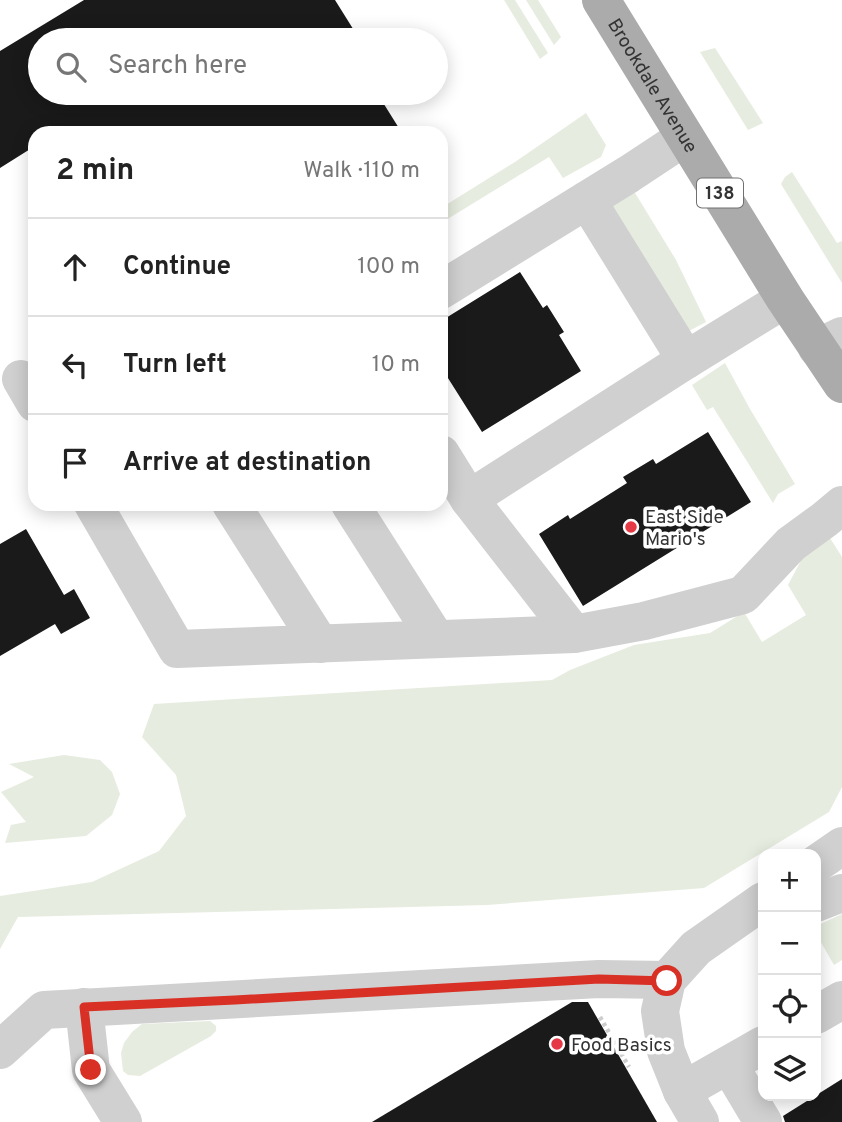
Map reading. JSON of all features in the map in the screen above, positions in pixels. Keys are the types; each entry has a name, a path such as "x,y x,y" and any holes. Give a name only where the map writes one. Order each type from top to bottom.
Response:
{"main road":[{"name":"Brookdale Avenue","path":"601,0 785,299 830,342 842,384"}],"lane":[{"path":"448,286 685,137"},
{"path":"587,200 686,360"},
{"path":"469,499 785,299"},
{"path":"448,465 469,499 574,634"},
{"path":"97,511 177,649 574,634 644,621 743,595 791,544 842,505"},
{"path":"235,511 320,644"},
{"path":"354,511 436,639"},
{"path":"821,861 842,846"},
{"path":"821,901 842,893"},
{"path":"758,905 696,948 667,981 660,1011 666,1051 691,1107 729,1065 758,1048"},
{"path":"696,948 758,925"},
{"path":"0,1050 44,1010 599,979 667,981"},
{"path":"821,1012 842,1000"},
{"path":"84,1007 91,1070 123,1122"},
{"path":"729,1065 764,1122"}],"path":[{"path":"578,980 633,1075"}],"shaded area":[{"path":"504,0 515,0 548,53 540,59"},
{"path":"526,0 538,0 561,37 554,45"},
{"path":"715,48 763,123 748,130 700,52"},
{"path":"586,113 606,145 601,157 563,178 549,157 448,219 448,204"},
{"path":"792,172 837,243 842,241 842,283 781,184"},
{"path":"632,188 676,260 706,322 687,332 609,204"},
{"path":"725,363 795,484 778,494 773,503 713,407 707,410 692,385"},
{"path":"825,530 842,557 842,787 829,812 768,849 758,849 758,855 704,888 487,905 18,917 0,949 0,896 92,882 159,851 186,816 176,775 142,737 154,704 552,680 570,670 634,645 710,633 744,612 762,642 806,615 788,585 814,536"},
{"path":"64,755 100,760 112,772 120,794 112,815 86,836 5,843 11,825 26,822 1,792 34,777 9,764"},
{"path":"842,914 842,960 834,965 821,942 821,924"},
{"path":"210,1021 216,1026 216,1031 211,1036 140,1076 128,1075 123,1071 121,1053 124,1043 142,1024"}],"building":[{"path":"84,0 335,0 352,28 38,28"},
{"path":"28,34 28,105 384,105 398,126 28,126 28,150 0,168 0,51"},
{"path":"520,272 543,308 547,305 564,332 559,335 581,371 482,432 448,378 448,317"},
{"name":"East Side Mario's","path":"708,432 751,502 583,606 539,534 568,515 570,519 627,483 623,477 653,459 656,464"},
{"path":"26,529 64,595 74,589 90,618 61,634 55,624 0,656 0,544"},
{"name":"Food Basics","path":"572,1002 588,1002 657,1122 372,1122"},
{"path":"842,1079 842,1122 785,1122 783,1116 807,1101 821,1101 821,1092"}],"place":[{"name":"East Side Mario's","path":"631,527"},
{"name":"Food Basics","path":"557,1044"}],"route":[{"path":"91,1070 84,1007 599,979 667,981"}]}
